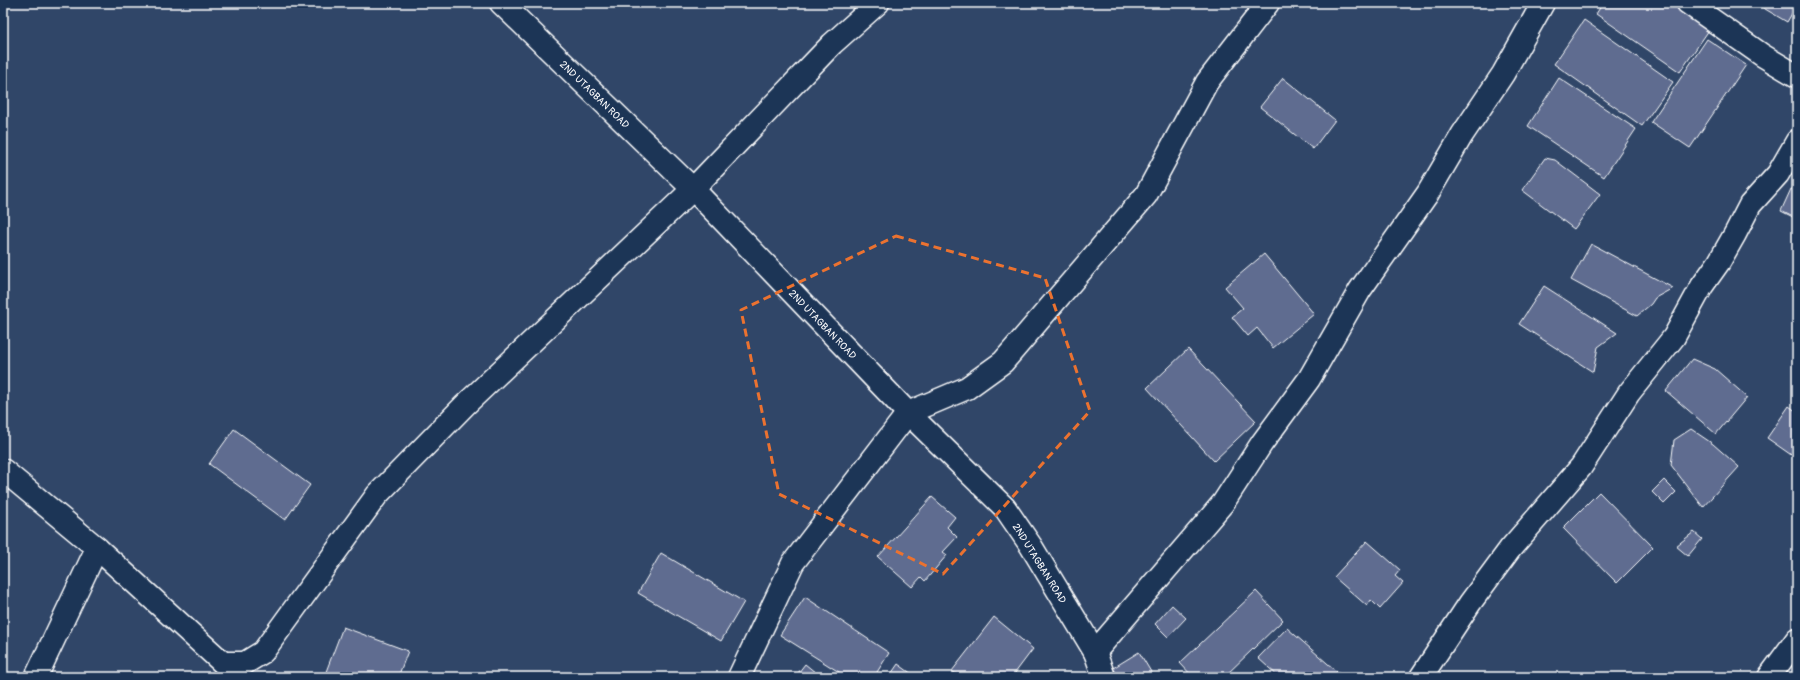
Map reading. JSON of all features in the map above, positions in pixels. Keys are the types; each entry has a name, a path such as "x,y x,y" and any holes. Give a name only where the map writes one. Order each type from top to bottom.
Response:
{"street":[{"name":"2ND UTAGBAN ROAD","path":"501,3 693,189 908,413 1005,508 1031,546 1095,652 1104,677"},
{"path":"3,470 97,548 223,663 245,663 263,652 377,495 465,405 693,189 832,44 878,3"},
{"path":"739,677 793,563 908,413 967,388 1003,362 1146,195 1207,82 1268,3"},
{"path":"1095,652 1222,503 1262,443 1309,379 1360,290 1428,193 1462,135 1503,74 1543,3"},
{"path":"1688,3 1762,55 1797,76"},
{"path":"1421,677 1470,603 1510,549 1581,466 1629,393 1674,338 1702,286 1719,262 1750,205 1778,174 1797,141"},
{"path":"36,677 97,548"},
{"path":"1769,677 1797,639"}],"highlighted area":[{"path":"896,236 1045,278 1090,411 943,574 779,494 741,310"}],"building":[{"path":"1603,3 1670,3 1709,30 1680,72 1596,14"},
{"path":"1755,3 1797,3 1797,5 1787,22"},
{"path":"1584,20 1673,82 1642,126 1554,64"},
{"path":"1707,39 1746,65 1690,148 1651,122"},
{"path":"1283,78 1335,120 1313,149 1260,107"},
{"path":"1559,78 1636,129 1604,177 1528,126"},
{"path":"1545,158 1555,160 1600,194 1574,229 1522,190"},
{"path":"1791,189 1797,190 1797,219 1781,211"},
{"path":"1591,244 1673,288 1655,298 1651,304 1637,316 1571,280"},
{"path":"1264,254 1314,314 1273,348 1257,328 1248,336 1232,317 1243,308 1225,287"},
{"path":"1544,286 1617,333 1598,347 1593,372 1519,324"},
{"path":"1188,349 1256,421 1214,461 1147,388"},
{"path":"1692,359 1715,369 1747,397 1716,434 1666,391"},
{"path":"1789,406 1797,412 1797,459 1767,438"},
{"path":"234,429 310,485 285,520 209,464"},
{"path":"1691,429 1713,444 1739,467 1703,507 1671,465 1674,440"},
{"path":"1664,480 1676,492 1664,504 1652,492"},
{"path":"1599,492 1653,547 1617,583 1563,528"},
{"path":"932,497 955,517 947,527 957,537 943,552 947,555 925,581 921,577 912,587 878,557"},
{"path":"1694,532 1702,539 1688,556 1676,546"},
{"path":"1367,541 1400,570 1395,576 1403,583 1380,609 1371,600 1367,606 1334,577"},
{"path":"661,553 744,602 721,641 638,593"},
{"path":"1256,591 1283,620 1224,677 1193,677 1180,663"},
{"path":"805,597 889,653 874,677 847,677 780,635"},
{"path":"1172,605 1186,618 1168,637 1155,624"},
{"path":"994,617 1033,649 1012,677 960,677 952,671"},
{"path":"343,627 408,651 398,677 324,677"},
{"path":"1287,628 1343,677 1279,677 1258,658"},
{"path":"1139,652 1154,677 1119,677 1113,668"},
{"path":"805,664 821,677 795,677"},
{"path":"898,664 916,677 889,677"}]}
